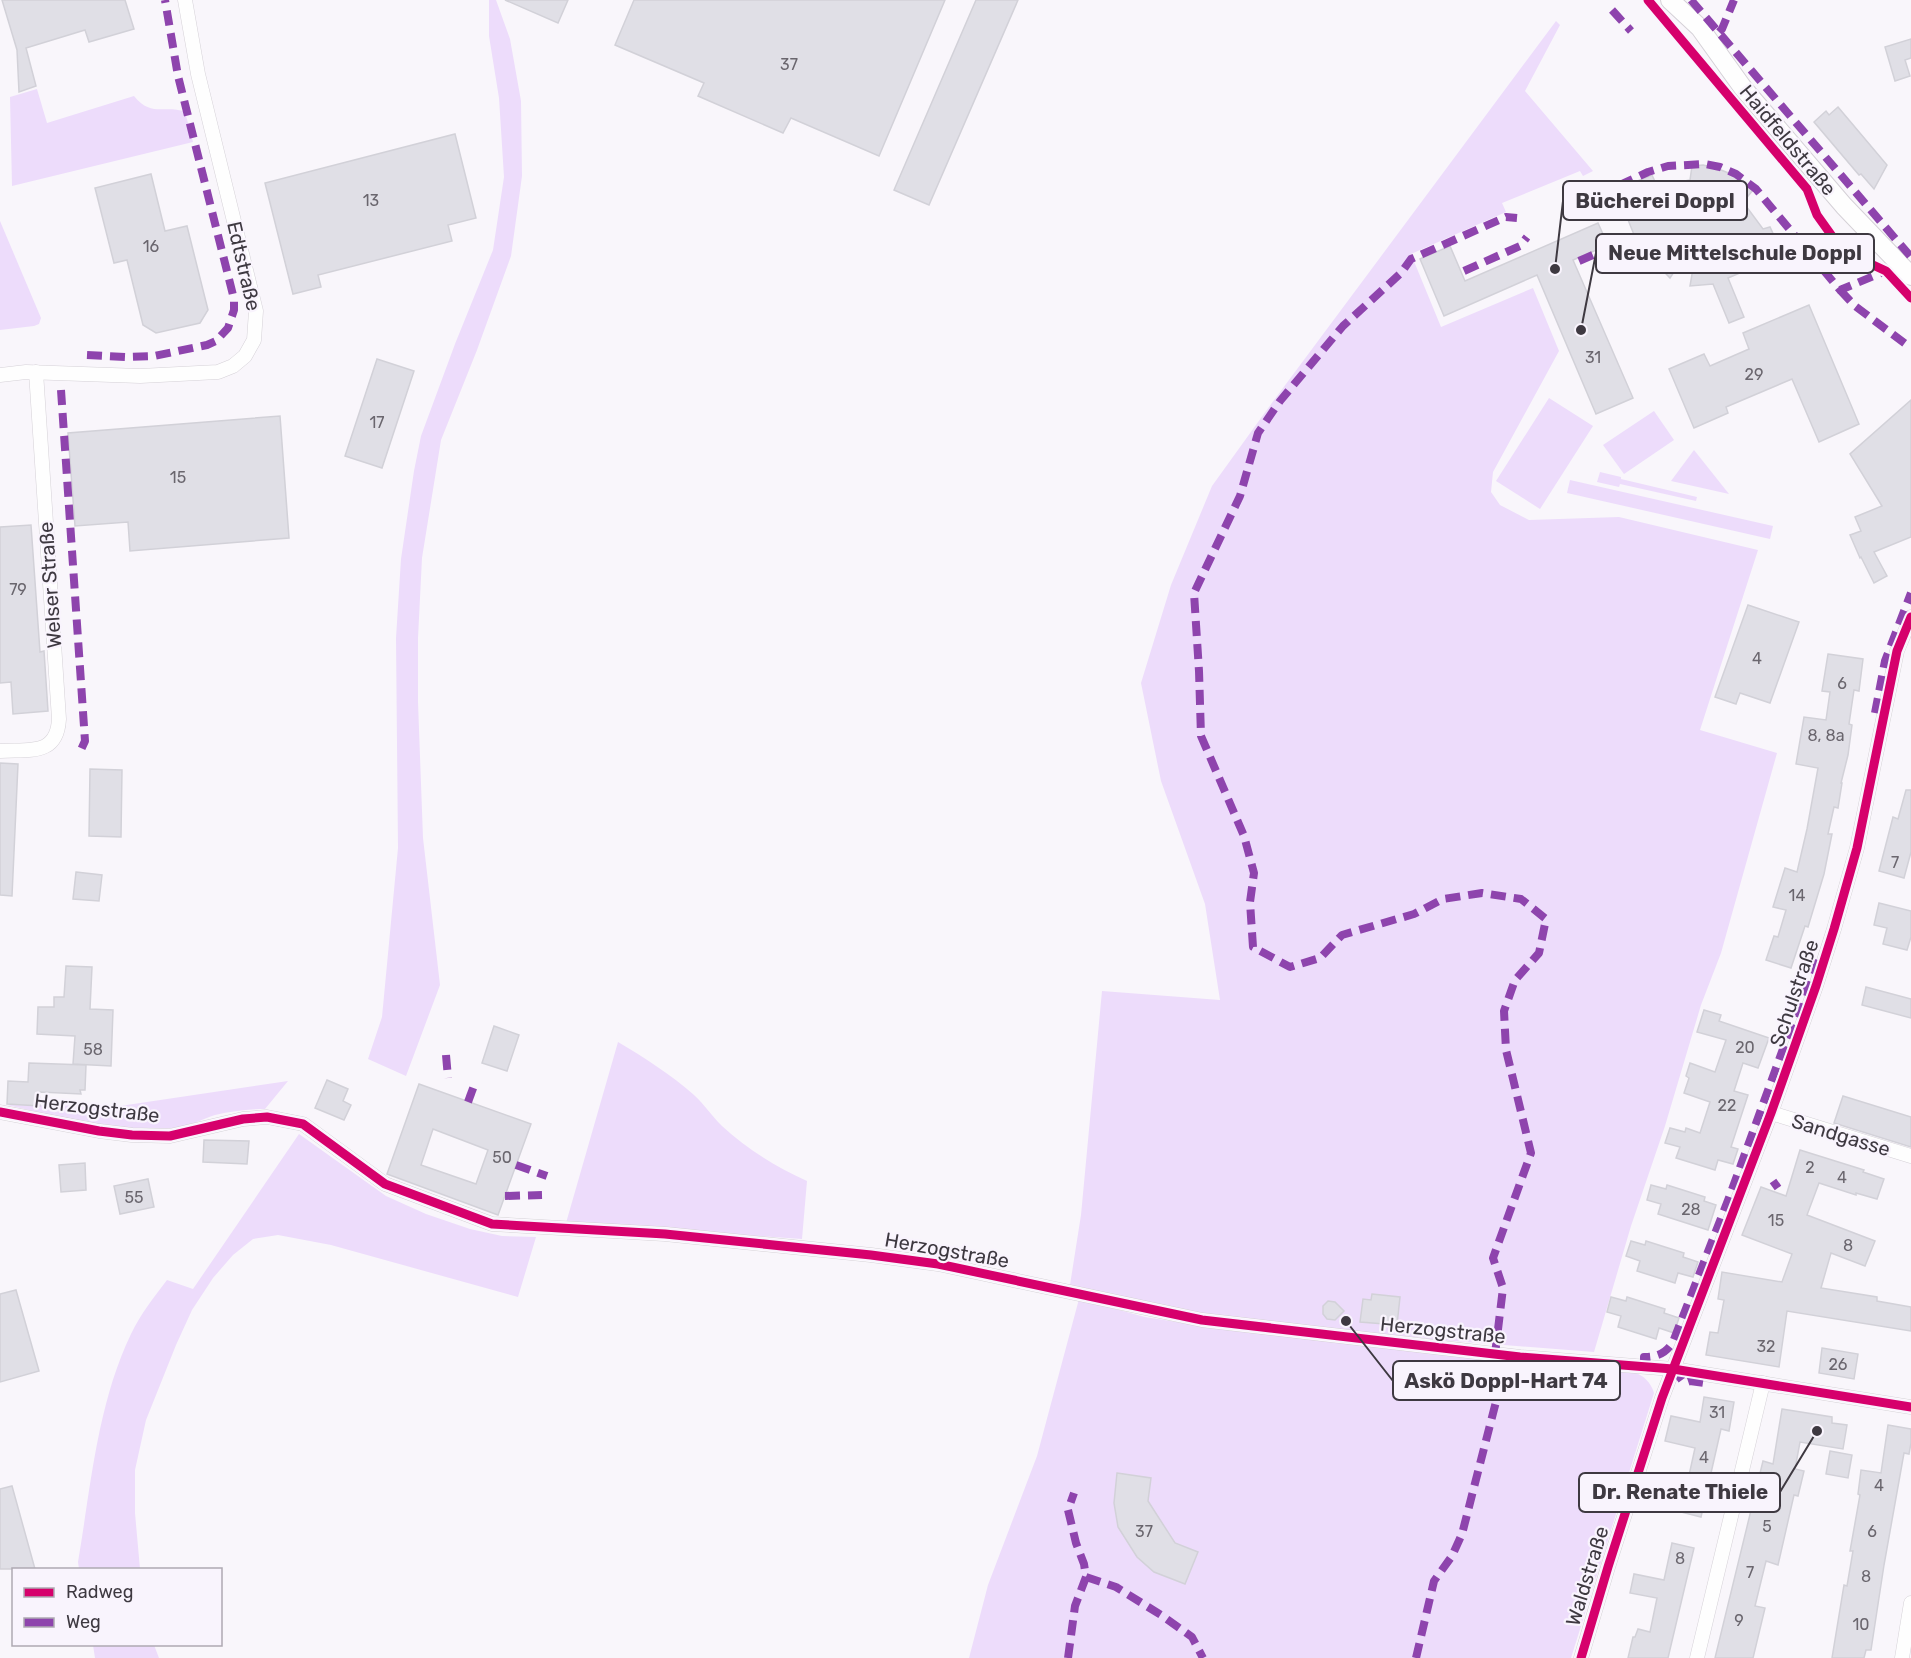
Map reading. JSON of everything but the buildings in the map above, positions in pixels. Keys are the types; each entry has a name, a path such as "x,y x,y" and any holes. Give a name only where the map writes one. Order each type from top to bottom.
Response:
{"street":[{"name":"Edtstraße","path":"0,375 36,372 140,376 218,372 233,366 245,356 254,340 256,311 198,74 185,0"},
{"name":"Haidfeldstraße","path":"1670,0 1700,28 1743,88 1844,206 1911,276"},
{"name":"Welser Straße","path":"0,751 41,748 55,739 58,730 36,372"},
{"name":"Schulstraße","path":"1673,1369 1771,1113 1816,986 1848,884 1897,651 1911,617"},
{"name":"Herzogstraße","path":"0,1112 99,1131 170,1136 243,1119 267,1117 303,1124 385,1184 492,1224 665,1234 938,1264 1202,1320 1520,1356 1673,1369 1911,1407"},
{"name":"Sandgasse","path":"1771,1113 1911,1156"},
{"name":"Waldstraße","path":"1581,1658 1636,1476 1673,1369"},
{"path":"1697,1658 1763,1383"},
{"path":"1902,1658 1911,1603"}],"shaded area":[{"path":"489,0 496,0 510,39 521,101 522,176 511,256 441,440 422,558 418,702 423,838 440,985 406,1076 368,1059 382,1017 398,848 396,638 401,559 421,436 493,250 504,177 499,98 489,36"},
{"path":"1556,21 1560,25 1525,91 1593,171 1583,176 1580,171 1502,203 1506,212 1411,254 1441,327 1533,288 1559,351 1493,472 1491,492 1500,505 1529,520 1619,517 1758,550 1700,730 1777,753 1721,953 1701,1005 1594,1352 1427,1339 1425,1351 1633,1372 1644,1377 1653,1389 1654,1393 1571,1658 969,1658 988,1585 1037,1456 1079,1299 1145,1317 1202,1326 1424,1351 1426,1338 1350,1332 1203,1314 1070,1285 1081,1215 1102,991 1220,1000 1205,904 1161,781 1141,683 1171,585 1212,486"},
{"path":"37,89 47,123 134,96 146,107 185,112 193,142 12,186 10,97"},
{"path":"0,221 41,318 39,324 34,326 0,330"},
{"path":"1549,398 1593,426 1540,509 1496,481"},
{"path":"1654,411 1674,440 1624,474 1603,445"},
{"path":"1694,450 1729,494 1671,481"},
{"path":"1600,472 1697,497 1696,501 1620,484 1619,487 1597,482"},
{"path":"1570,480 1773,526 1770,539 1567,493"},
{"path":"618,1042 685,1087 722,1126 741,1142 773,1164 807,1181 802,1239 566,1223"},
{"path":"288,1081 265,1109 215,1115 189,1125 158,1129 93,1124 7,1105 120,1106"},
{"path":"299,1134 386,1196 426,1214 470,1229 502,1236 536,1237 518,1297 331,1245 278,1235 253,1239 233,1255 213,1278 192,1310 146,1420 135,1470 135,1513 140,1568 79,1568 97,1446 119,1361 143,1313 167,1280 193,1289"},
{"path":"93,1646 154,1646 159,1658 95,1658"}],"marked path":[{"path":"87,355 154,356 207,345 216,341 228,328 234,310 234,299 178,76 165,0"},
{"path":"1691,0 1911,257"},
{"path":"1719,32 1734,0"},
{"path":"1612,10 1631,31"},
{"path":"1598,195 1648,172 1668,166 1705,164 1720,167 1736,174 1756,189 1840,290 1886,271"},
{"path":"1495,1354 1503,1288 1493,1258 1531,1153 1506,1050 1504,1011 1515,980 1539,953 1546,919 1521,899 1482,893 1443,899 1414,914 1342,935 1320,958 1290,967 1253,947 1250,902 1254,873 1244,836 1201,736 1194,593 1240,496 1258,433 1280,401 1343,326 1401,273 1411,259 1506,217 1517,218"},
{"path":"1464,271 1520,246 1527,237"},
{"path":"1579,261 1618,244"},
{"path":"1775,267 1799,256 1794,250 1801,244"},
{"path":"1840,290 1855,306 1911,348"},
{"path":"61,390 85,741 80,752"},
{"path":"1875,713 1885,661 1911,593"},
{"path":"1644,1366 1644,1357 1661,1354 1673,1342 1730,1195 1816,958"},
{"path":"446,1055 448,1078"},
{"path":"468,1102 475,1083"},
{"path":"516,1165 547,1176"},
{"path":"1773,1181 1778,1188"},
{"path":"505,1196 542,1195"},
{"path":"1416,1658 1434,1581 1452,1556 1462,1534 1508,1355"},
{"path":"1673,1368 1684,1383 1690,1381 1704,1383"},
{"path":"1068,1658 1075,1606 1086,1577 1068,1510 1074,1493"},
{"path":"1086,1577 1116,1587 1161,1615 1192,1637 1203,1658"}],"cycle path":[{"path":"1648,0 1807,189 1817,215 1837,243 1847,253 1886,271 1911,298"},
{"path":"1581,1658 1662,1398 1771,1113 1816,986 1857,848 1897,651 1911,617"},
{"path":"0,1112 99,1131 170,1136 243,1119 267,1117 303,1124 385,1184 492,1224 665,1234 871,1255 938,1264 1202,1320 1520,1357 1673,1369 1911,1407"}],"place":[{"name":"Bücherei Doppl","path":"1555,269"},
{"name":"Neue Mittelschule Doppl","path":"1581,330"},
{"name":"Askö Doppl-Hart 74","path":"1346,1321"},
{"name":"Dr. Renate Thiele","path":"1817,1431"}]}
